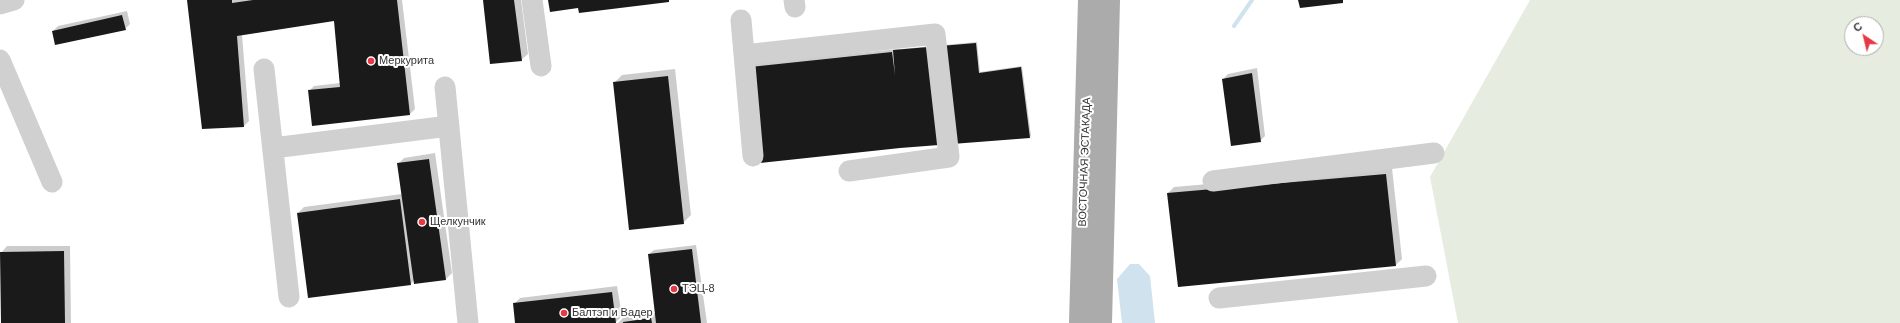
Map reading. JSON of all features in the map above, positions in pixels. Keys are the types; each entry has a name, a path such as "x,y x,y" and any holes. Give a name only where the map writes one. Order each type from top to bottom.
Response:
{"main road":[{"name":"ВОСТОЧНАЯ ЭСТАКАДА","path":"1080,323 1089,0"},
{"name":"ВОСТОЧНАЯ ЭСТАКАДА","path":"1101,323 1109,0"}],"street":[{"path":"0,4 14,0"},
{"path":"532,0 541,66"},
{"path":"741,20 753,156"},
{"path":"744,55 935,34 949,157 849,171"},
{"path":"0,60 52,182"},
{"path":"264,70 289,296"},
{"path":"445,87 468,323"},
{"path":"273,148 449,126"},
{"path":"1213,180 1434,153"},
{"path":"1218,298 1426,276"}],"shaded area":[{"path":"1530,0 1900,0 1900,323 1458,323 1430,177"}],"water":[{"path":"1130,264 1139,264 1150,276 1155,323 1122,323 1117,279"}],"building":[{"name":"Меркурита","path":"187,0 232,0 232,3 253,0 397,0 410,115 312,126 308,90 340,87 334,21 237,36 244,127 202,129"},
{"path":"483,0 514,0 522,61 490,64"},
{"path":"548,0 669,0 669,2 579,13 578,8 550,12"},
{"path":"1298,0 1343,0 1343,3 1300,8"},
{"path":"122,15 126,30 55,45 52,31"},
{"path":"976,43 979,73 1021,67 1030,138 900,148 760,163 750,67 892,52 895,75 893,50"},
{"path":"1252,73 1261,142 1231,146 1222,79"},
{"path":"668,76 684,224 629,230 613,82"},
{"name":"Щелкунчик","path":"429,159 446,280 414,284 397,163"},
{"path":"1386,174 1396,266 1178,287 1167,193"},
{"path":"400,199 411,285 308,298 297,213"},
{"name":"ТЭЦ-8","path":"692,249 701,323 656,323 648,254"},
{"path":"64,251 65,323 1,323 0,252"},
{"name":"Балтэп и Вадер","path":"612,292 616,323 515,323 513,303"},
{"path":"651,318 652,323 623,323 623,322"}],"waterway":[{"path":"1234,26 1252,0"}],"place":[{"name":"Меркурита","path":"371,61"},
{"name":"Щелкунчик","path":"422,222"},
{"name":"ТЭЦ-8","path":"674,289"},
{"name":"Балтэп и Вадер","path":"564,313"}]}
